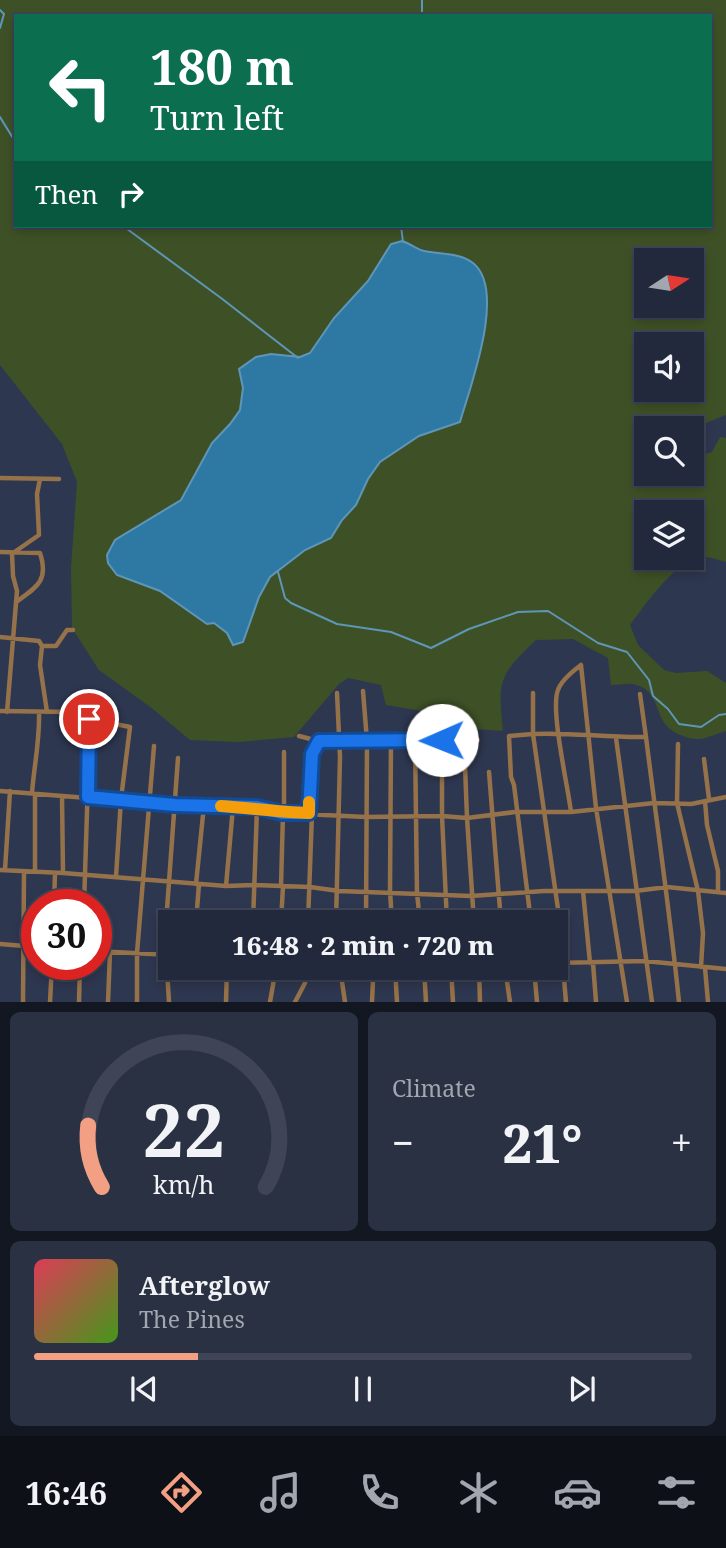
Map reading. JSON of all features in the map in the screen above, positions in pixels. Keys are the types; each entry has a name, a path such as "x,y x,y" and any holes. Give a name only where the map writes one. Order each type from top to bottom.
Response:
{"street":[{"path":"0,478 59,479"},
{"path":"12,553 39,535 37,504 40,479"},
{"path":"0,552 40,553 44,573 38,585 16,602"},
{"path":"7,712 16,602 12,553"},
{"path":"42,646 56,646 67,630 73,630"},
{"path":"0,637 39,641 42,646 40,664 47,712"},
{"path":"571,812 558,732 558,690 581,665 596,808 627,1002"},
{"path":"363,691 368,741 366,910"},
{"path":"337,693 337,910"},
{"path":"533,694 533,734 557,910"},
{"path":"640,694 657,836 667,887 679,1002"},
{"path":"0,711 73,712 89,719 130,727 121,799 116,877"},
{"path":"35,871 33,793 34,758 40,733 39,712"},
{"path":"85,889 89,719"},
{"path":"530,910 515,812 509,736 558,732 588,737 646,737"},
{"path":"299,736 319,741 478,740"},
{"path":"616,738 652,1002"},
{"path":"391,740 391,910"},
{"path":"442,740 446,910"},
{"path":"464,740 473,910"},
{"path":"309,910 312,754 319,741"},
{"path":"415,741 418,910"},
{"path":"678,744 677,803 698,891 708,1002"},
{"path":"136,1002 137,953 154,746"},
{"path":"281,910 284,752"},
{"path":"169,910 178,758"},
{"path":"704,759 707,825 718,871 718,891"},
{"path":"489,772 500,910"},
{"path":"0,791 175,805 257,807 283,813 467,818 515,812 571,812 654,803 691,804 726,797"},
{"path":"10,792 2,870 226,886 310,887 366,892 471,895 635,891 667,887 726,893"},
{"path":"62,796 63,873"},
{"path":"196,910 204,805"},
{"path":"226,886 233,807"},
{"path":"253,910 257,807"},
{"path":"24,871 24,889"},
{"path":"54,889 55,873"},
{"path":"583,891 596,1002"},
{"path":"0,944 21,946"},
{"path":"112,952 158,954"},
{"path":"568,963 645,961 726,969"},
{"path":"23,980 23,1002"},
{"path":"50,1002 51,980"},
{"path":"79,1002 80,980"},
{"path":"108,1002 109,980"},
{"path":"168,980 169,1002"},
{"path":"226,1002 227,980"},
{"path":"270,1002 274,980"},
{"path":"295,1002 305,980"},
{"path":"342,980 345,1002"},
{"path":"372,1002 373,980"},
{"path":"396,980 397,1002"},
{"path":"425,980 426,1002"},
{"path":"452,980 453,1002"},
{"path":"479,980 480,1002"},
{"path":"507,980 510,1002"},
{"path":"535,980 537,1002"},
{"path":"565,980 566,1002"}],"green space":[{"path":"0,0 726,0 726,415 704,424 704,416 634,416 634,486 704,486 704,455 712,452 720,437 726,438 726,562 704,557 704,500 634,500 634,570 677,570 653,594 630,625 638,645 664,670 676,673 707,671 726,683 726,731 696,739 672,731 662,720 652,696 647,691 633,684 611,685 608,658 573,639 536,640 514,662 503,680 501,689 503,731 444,727 446,715 386,705 381,685 348,678 339,684 294,737 238,742 190,740 99,670 72,628 71,568 77,482 62,444 0,365","holes":["409,243 422,249 466,259 479,270 485,288 487,310 484,335 460,422 419,436 380,462 368,479 356,505 342,520 331,538 305,550 270,577 259,597 242,642 214,623 207,624 160,591 117,575 115,540 181,500 212,443 240,410 243,388 290,357 310,353 319,338 378,266"]}],"water":[{"path":"402,241 427,252 467,259 483,276 487,294 483,340 460,422 419,436 380,462 368,479 356,505 342,520 331,538 305,550 270,577 259,597 243,642 233,645 227,633 214,623 207,624 160,591 117,575 108,563 107,555 115,540 181,500 212,443 240,410 243,388 239,369 256,357 271,354 300,357 310,353 334,318 368,281 391,244"}],"waterway":[{"path":"422,0 422,14"},
{"path":"0,10 4,14 0,28"},
{"path":"0,117 14,140"},
{"path":"126,228 298,358"},
{"path":"401,228 403,242"},
{"path":"278,572 285,598 291,603 337,624 391,632 431,648 469,629 518,612 548,611 598,643 627,652 649,680 653,696 668,709 679,724 701,727 719,715 726,714"}],"slow traffic":[{"path":"221,806 257,807 282,813 309,813 309,802"}],"route":[{"path":"89,719 88,797 175,805 257,807 282,813 309,813 312,754 319,741 442,740"}]}
